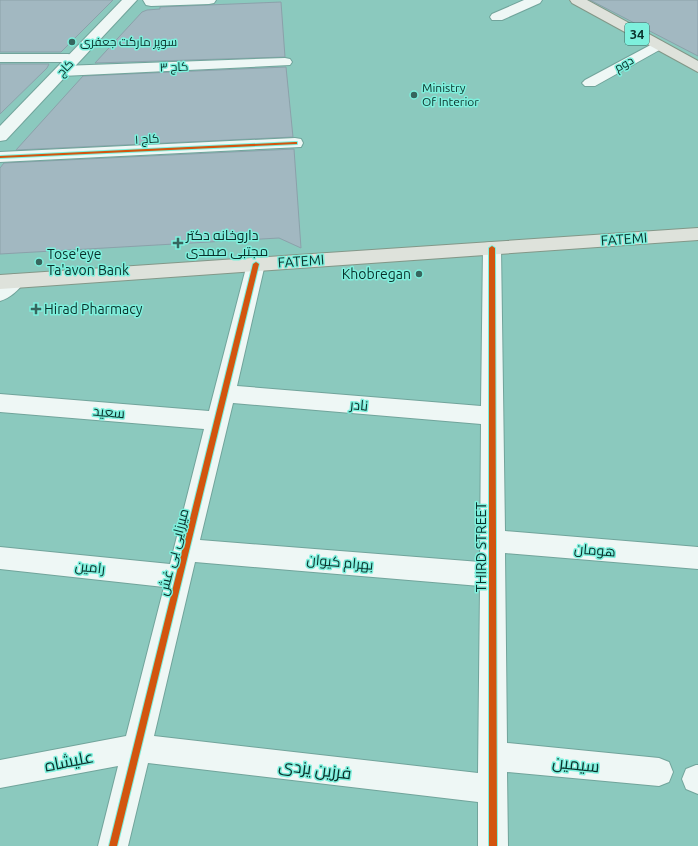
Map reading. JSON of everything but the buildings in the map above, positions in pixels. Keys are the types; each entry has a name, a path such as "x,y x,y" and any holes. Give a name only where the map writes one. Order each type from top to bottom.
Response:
{"main road":[{"name":"34","path":"577,0 698,67"},
{"path":"658,45 681,70 698,80"},
{"name":"FATEMI","path":"7,281 698,234"}],"street":[{"name":"کاج","path":"0,136 65,64 130,0"},
{"path":"150,0 151,2 209,0"},
{"path":"497,17 535,0"},
{"name":"دوم","path":"590,83 658,45"},
{"name":"کاج ۳","path":"0,58 65,64 285,62"},
{"name":"کاج ۱","path":"0,157 295,143"},
{"name":"THIRD STREET","path":"492,248 493,846"},
{"name":"میرزایی بی غش","path":"113,846 256,264"},
{"path":"0,294 7,281"},
{"name":"نادر","path":"225,394 493,416"},
{"name":"سعید","path":"0,403 218,421"},
{"name":"هومان","path":"493,541 698,558"},
{"name":"بهرام کیوان","path":"186,550 493,575"},
{"name":"رامین","path":"0,558 180,577"},
{"name":"علیشاه","path":"0,774 138,748"},
{"name":"فرزین یزدی","path":"138,748 493,789"},
{"name":"سیمین","path":"493,756 659,772"}],"cycle path":[{"path":"0,157 295,143"},
{"path":"492,248 493,846"},
{"path":"113,846 256,264"}],"place":[{"name":"سوپر مارکت جعفری","path":"72,42"},
{"name":"Ministry Of Interior","path":"414,95"},
{"name":"داروخانه دکتر مجتبی صمدی","path":"178,243"},
{"name":"Tose'eye Ta'avon Bank","path":"39,262"},
{"name":"Khobregan","path":"419,274"},
{"name":"Hirad Pharmacy","path":"36,309"}]}
